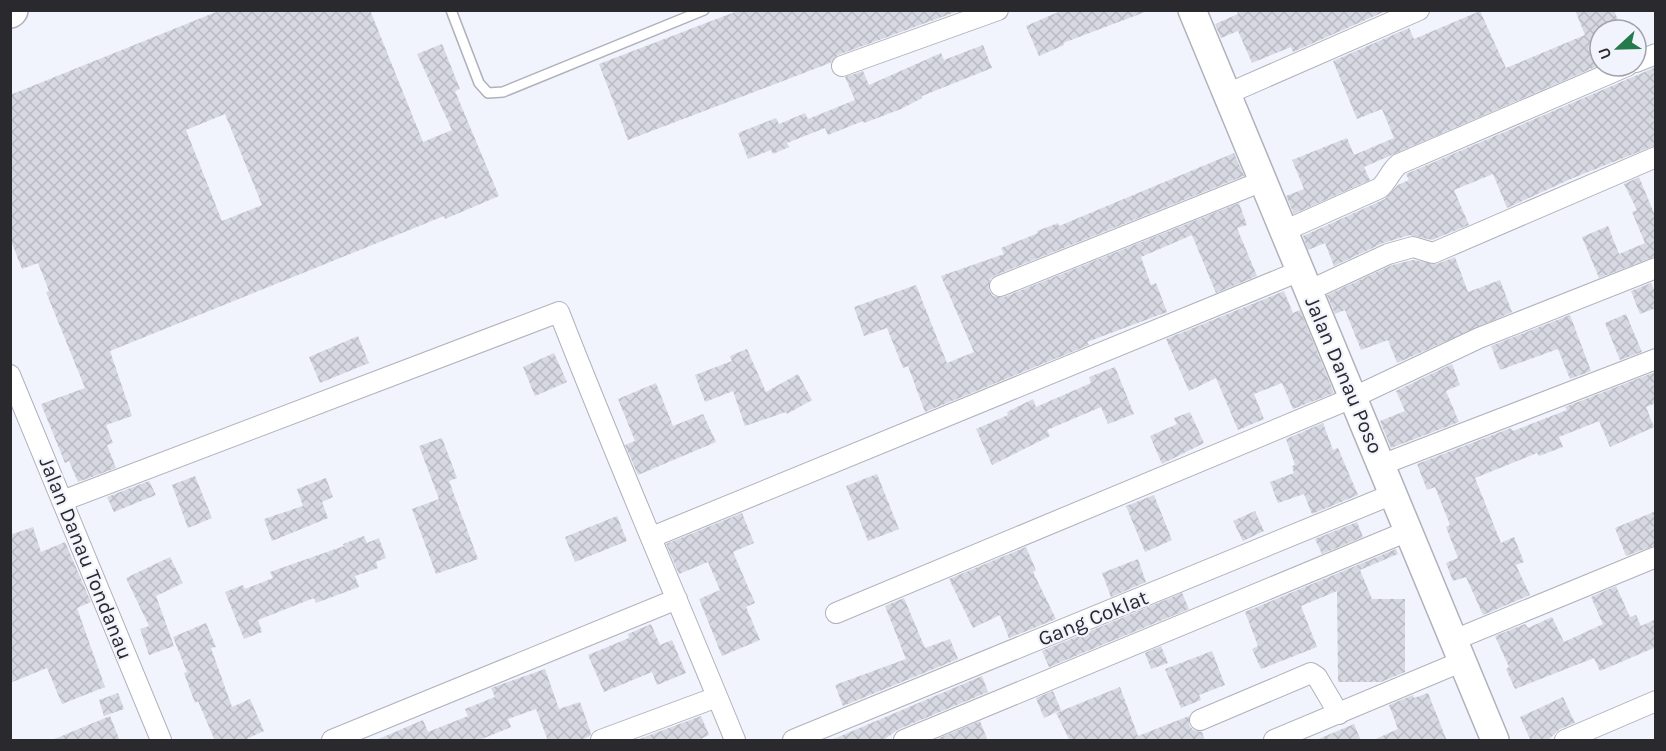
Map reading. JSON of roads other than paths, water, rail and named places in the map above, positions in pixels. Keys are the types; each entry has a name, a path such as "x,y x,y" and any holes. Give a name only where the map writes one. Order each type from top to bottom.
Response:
{"street":[{"path":"842,66 998,10"},
{"name":"Jalan Danau Poso","path":"1192,10 1496,741"},
{"path":"1227,94 1419,10"},
{"path":"1284,231 1380,188 1387,182 1391,170 1400,164 1599,78"},
{"path":"652,537 1304,281 1413,248 1433,253 1656,157"},
{"path":"1000,286 1263,181"},
{"path":"836,614 1352,398 1479,338 1656,268"},
{"path":"62,501 559,312 610,443 652,537 735,741"},
{"path":"1381,465 1656,359"},
{"name":"Jalan Danau Tondanau","path":"10,375 161,741"},
{"name":"Gang Coklat","path":"793,741 1393,494"},
{"path":"895,740 1408,531"},
{"path":"1274,741 1339,714 1458,650 1656,557"},
{"path":"332,741 677,599"},
{"path":"1200,720 1311,673 1317,677 1339,714"},
{"path":"601,741 717,697"},
{"path":"1565,741 1656,701"}],"lane":[{"path":"451,10 479,83 488,93 503,92 704,10"}]}
